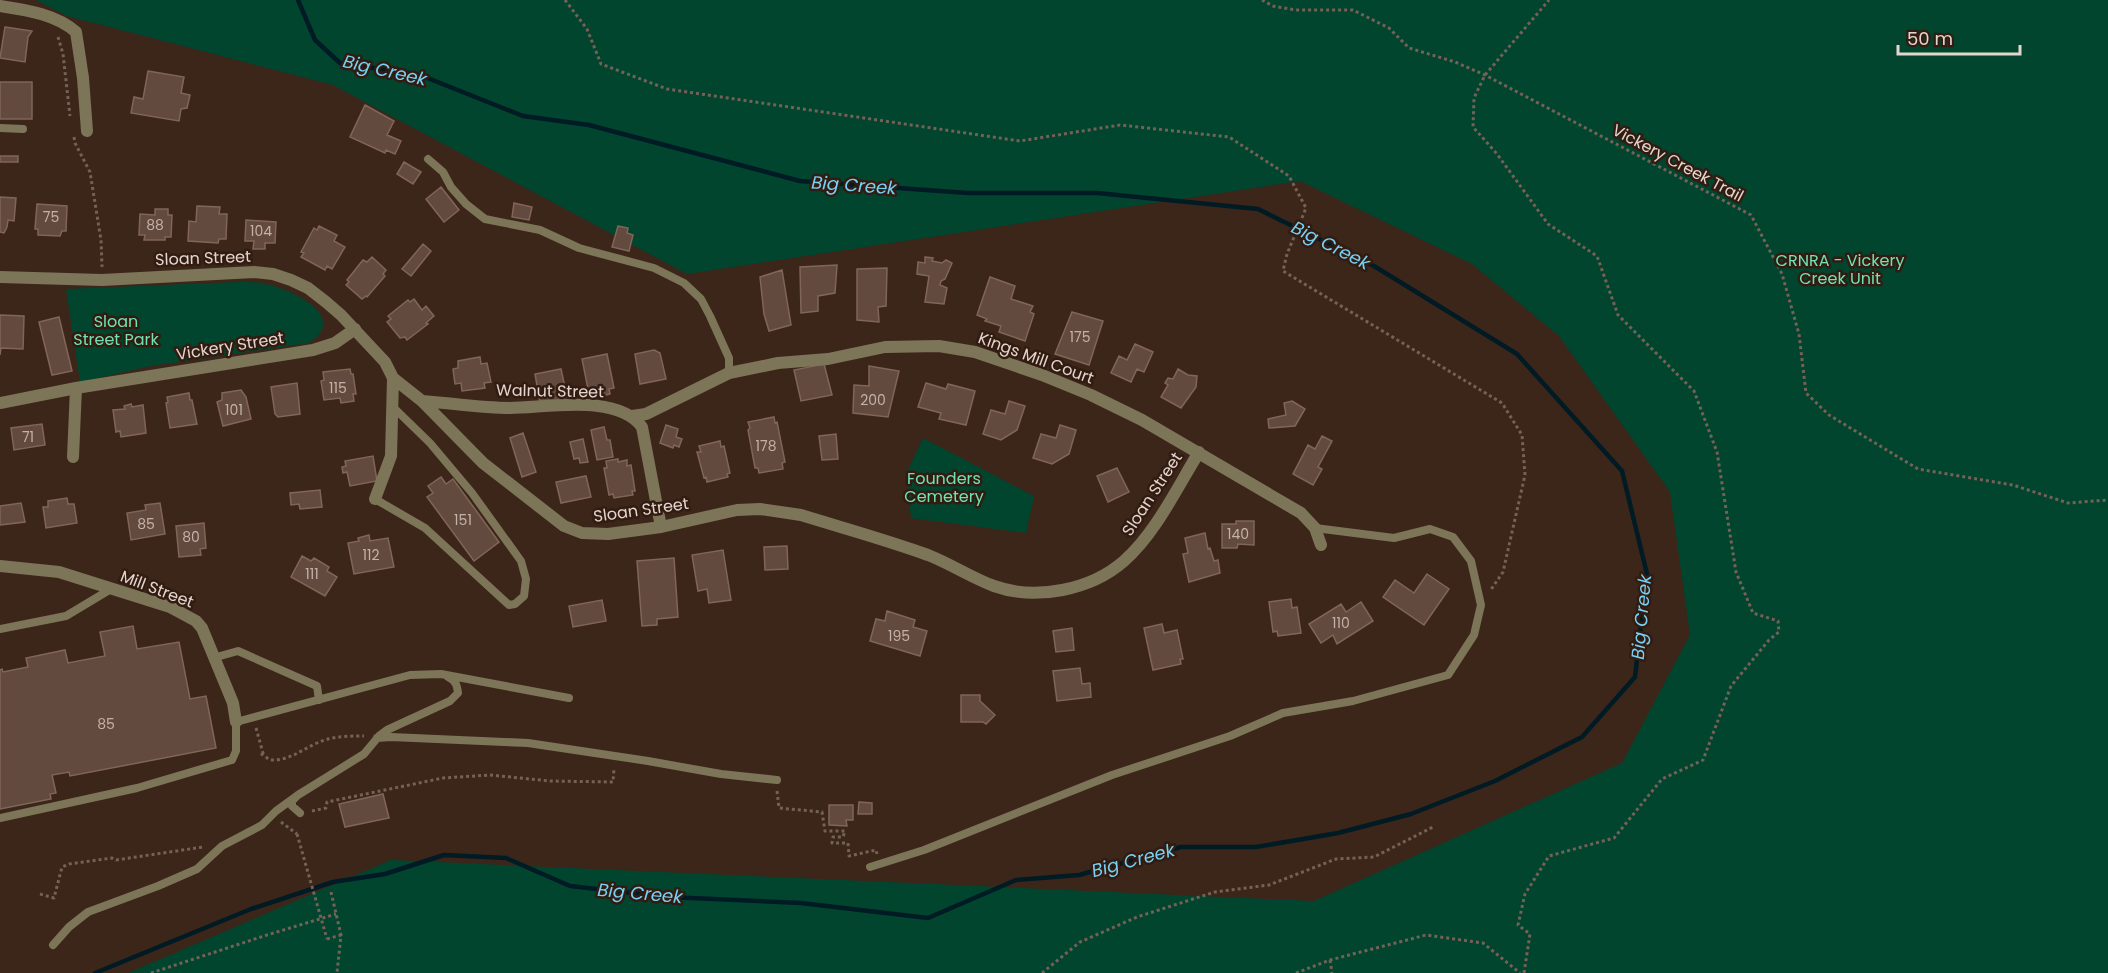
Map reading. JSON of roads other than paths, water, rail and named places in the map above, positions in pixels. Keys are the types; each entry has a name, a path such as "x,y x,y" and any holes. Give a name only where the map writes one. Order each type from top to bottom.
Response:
{"street":[{"path":"0,6 47,16 76,32 83,78 87,131"},
{"name":"Sloan Street","path":"0,277 102,280 234,272 273,274 308,288 341,315 385,362 393,378 422,401 483,463 564,526 595,535 661,527 737,510 781,511 801,515 929,555 996,587 1030,593 1065,590 1098,578 1122,562 1143,542 1199,452"},
{"name":"Vickery Street","path":"0,404 76,388 313,350 335,342 355,329"},
{"name":"Kings Mill Court","path":"632,416 646,414 729,373 777,363 828,359 885,347 939,346 975,352 1092,395 1142,420 1301,513 1315,528 1321,545"},
{"path":"375,499 391,456 393,378"},
{"path":"73,457 76,388"},
{"name":"Walnut Street","path":"422,401 508,408 580,405 607,408 632,416"},
{"path":"632,416 642,427 661,527"},
{"name":"Mill Street","path":"0,566 59,572 170,608 196,621 202,628 233,703 236,722"}],"lane":[{"path":"0,129 23,129"},
{"path":"428,159 443,172 451,187 466,204 485,219 540,230 579,248 654,268 684,283 700,299 710,316 729,358 729,373"},
{"path":"375,499 425,528 509,605 515,604 524,596 526,579 520,561 465,485 430,443 392,407"},
{"path":"870,867 924,850 1112,775 1230,736 1283,713 1353,701 1448,675 1474,635 1481,605 1471,561 1453,537 1430,529 1394,538 1315,528"},
{"path":"0,629 66,616 111,589"},
{"path":"213,658 238,651 316,686 319,700"},
{"path":"53,945 69,927 88,912 197,869 222,846 262,825 298,795 364,754 387,730 450,702 458,693 457,684 453,679 441,674"},
{"path":"0,818 137,788 232,760 236,751 236,722 410,675 441,674 569,698"},
{"path":"377,738 391,736 528,743 721,774 777,780"},
{"path":"298,795 292,801 292,806 300,813"}],"waterway":[{"name":"Big Creek","path":"95,973 251,909 333,882 385,874 444,855 506,858 570,886 668,897 801,903 928,918 1016,880 1079,875 1181,847 1256,847 1338,833 1411,814 1495,781 1582,737 1635,677 1647,574 1622,471 1517,354 1374,266 1258,209 1097,193 968,193 800,181 589,125 523,116 420,75 340,63 315,40 298,0"}],"park label":[{"name":"CRNRA - Vickery Creek Unit","path":"1840,269"},
{"name":"Sloan Street Park","path":"116,330"},
{"name":"Founders Cemetery","path":"944,487"}]}
